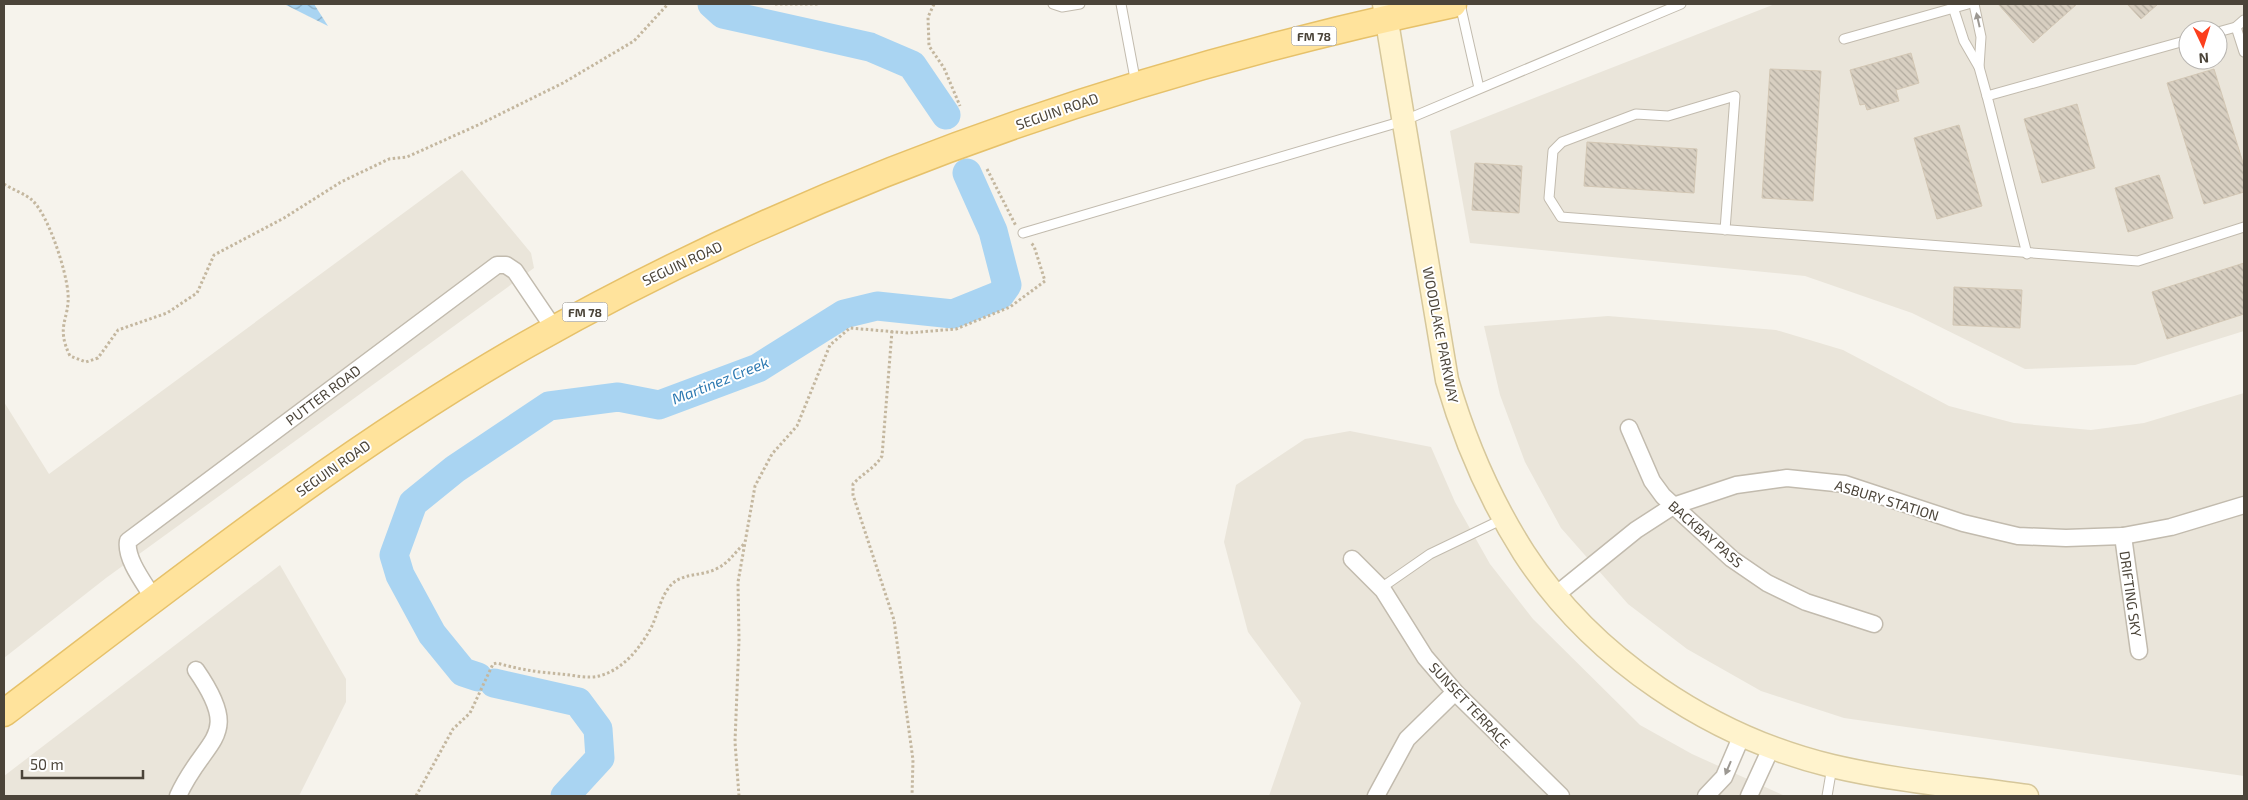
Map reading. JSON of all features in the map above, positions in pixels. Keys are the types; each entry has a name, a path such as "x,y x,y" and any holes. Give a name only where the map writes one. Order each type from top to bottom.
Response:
{"main road":[{"name":"SEGUIN ROAD","path":"4,713 258,521 392,427 527,344 638,284 785,214 948,148 1136,84 1385,11 1452,4"}],"street":[{"name":"WOODLAKE PARKWAY","path":"1385,11 1447,380 1462,430 1481,477 1525,555 1584,625 1650,682 1721,725 1742,735 1832,766 2028,796"},
{"name":"PUTTER ROAD","path":"154,599 132,561 127,546 128,541 497,265 506,265 515,271 555,330"},
{"name":"BACKBAY PASS","path":"1630,428 1652,481 1673,506 1732,559 1767,583 1806,602 1874,624"},
{"name":"ASBURY STATION","path":"1557,594 1636,530 1673,506 1736,485 1787,478 1844,484 1964,523 2018,536 2066,538 2123,536 2171,527 2244,505"},
{"name":"DRIFTING SKY","path":"2123,536 2139,652"},
{"name":"SUNSET TERRACE","path":"1352,559 1381,588 1425,657 1455,692 1561,796"},
{"path":"178,796 217,733 220,720 218,705 196,670"},
{"path":"1376,796 1407,739 1455,692"},
{"path":"1706,796 1724,777 1742,735"},
{"path":"1749,796 1772,746"}],"lane":[{"path":"1053,4 1062,7 1080,4"},
{"path":"1121,4 1136,84"},
{"path":"1460,4 1479,88"},
{"path":"1023,233 1403,121 1681,4"},
{"path":"1844,39 1953,6 1968,4"},
{"path":"1974,4 1981,37 1979,67"},
{"path":"1953,6 1964,41 1979,67 2028,254"},
{"path":"2228,29 2236,27 2244,20"},
{"path":"2236,27 2244,52"},
{"path":"1987,96 2178,43"},
{"path":"1725,230 1734,96 1668,116 1636,114 1562,142 1553,151 1549,198 1561,217 1725,230 2028,254 2138,261 2244,227"},
{"path":"1381,588 1430,554 1503,519"},
{"path":"1827,796 1832,766"}],"path":[{"path":"4,184 31,199 44,214 68,294 62,327 65,346 70,356 86,362 98,358 118,330 167,313 197,294 214,255 284,218 341,182 389,159 407,156 478,125 563,83 634,41 668,4"},
{"path":"775,4 818,4"},
{"path":"934,4 928,17 929,46 944,68 960,106"},
{"path":"739,796 735,742 735,697 739,640 738,582 755,486 772,454 797,426 830,345 850,328 908,333 956,329 1010,307 1044,281 1034,246 1012,220 987,169"},
{"path":"892,331 882,456 878,464 863,473 853,484 853,495 894,620 912,760 912,796"},
{"path":"416,796 453,729 470,713 493,664 497,663 527,672 589,677 607,673 622,664 641,646 652,626 666,590 672,584 693,574 715,570 730,560 745,544"}],"shaded area":[{"path":"1775,4 2244,4 2244,331 2135,365 2025,369 1912,313 1805,276 1470,243 1450,131"},
{"path":"462,170 531,253 534,268 106,578 4,658 4,402 49,474"},
{"path":"1608,316 1776,330 1843,350 1949,406 2014,423 2091,430 2144,423 2244,393 2244,776 1844,718 1761,691 1687,649 1628,604 1561,528 1525,462 1500,395 1484,326"},
{"path":"1350,431 1431,447 1455,502 1490,564 1533,619 1640,725 1692,754 1785,796 1269,796 1301,703 1248,632 1224,542 1236,485 1305,439"},
{"path":"280,565 346,679 346,702 299,796 4,796 4,776"}],"water":[{"path":"284,4 314,4 328,26"}],"building":[{"path":"1998,4 2077,4 2033,43"},
{"path":"2127,4 2158,4 2141,19"},
{"path":"1911,53 1919,83 1896,90 1899,101 1867,110 1865,104 1860,105 1850,70"},
{"path":"1770,69 1821,71 1813,201 1762,198"},
{"path":"2214,70 2244,166 2244,192 2204,204 2167,83"},
{"path":"2077,104 2095,168 2042,183 2024,119"},
{"path":"1959,125 1982,206 1937,219 1914,138"},
{"path":"1587,142 1697,149 1694,193 1584,186"},
{"path":"1475,163 1522,166 1519,213 1472,210"},
{"path":"2159,175 2173,218 2128,232 2115,188"},
{"path":"2244,263 2244,314 2167,339 2152,292"},
{"path":"1954,287 2022,290 2020,328 1953,325"}],"waterway":[{"name":"Martinez Creek","path":"712,4 723,14 870,47 912,65 946,115"},
{"name":"Martinez Creek","path":"478,677 463,672 432,634 400,575 394,555 413,503 455,469 549,406 618,397 659,405 758,368 844,314 877,306 953,314 1000,295 1007,285 993,231 967,173"},
{"name":"Martinez Creek","path":"494,683 578,702 598,729 600,758 565,796"}]}
